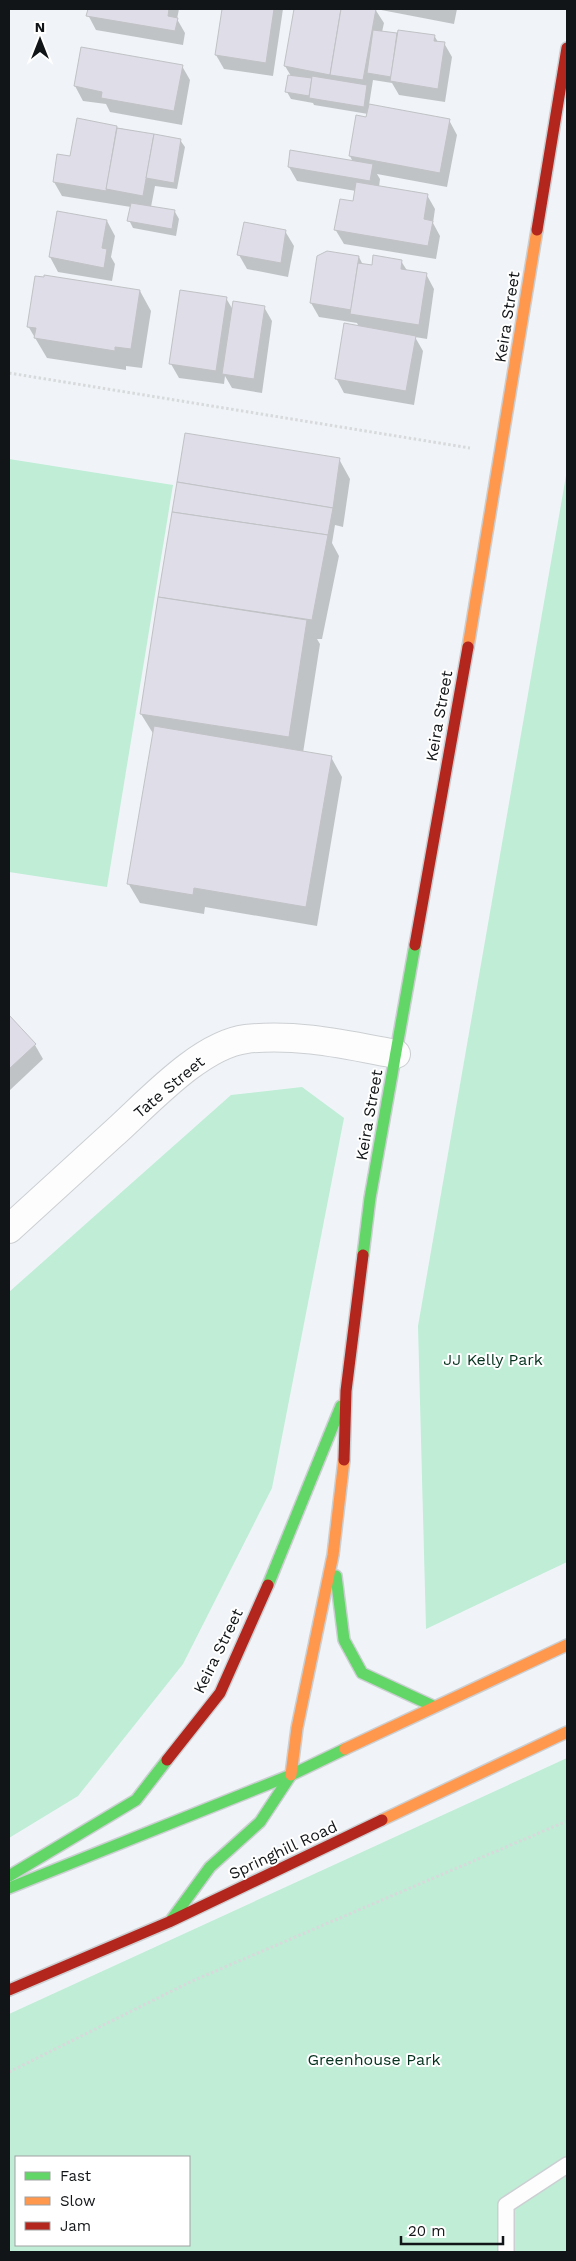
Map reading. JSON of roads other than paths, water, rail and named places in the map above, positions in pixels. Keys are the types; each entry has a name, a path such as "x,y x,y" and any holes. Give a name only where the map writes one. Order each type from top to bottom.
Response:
{"main road":[{"name":"Keira Street","path":"291,1775 297,1728 333,1555 346,1446 346,1391 370,1198 501,453 567,48"},
{"name":"Keira Street","path":"9,1876 136,1800 220,1693 285,1547 346,1391"},
{"name":"Keira Street","path":"333,1555 344,1640 362,1674 433,1706"},
{"path":"9,1888 291,1775 433,1706 567,1645"},
{"name":"Springhill Road","path":"9,1990 169,1922 567,1732"},
{"path":"169,1922 210,1867 260,1822 291,1775"}],"street":[{"name":"Tate Street","path":"9,1229 180,1074 214,1050 244,1039 278,1037 310,1039 396,1054"}],"lane":[{"path":"506,2252 506,2205 567,2165"}],"park label":[{"name":"JJ Kelly Park","path":"493,1359"},
{"name":"Greenhouse Park","path":"374,2059"}]}
